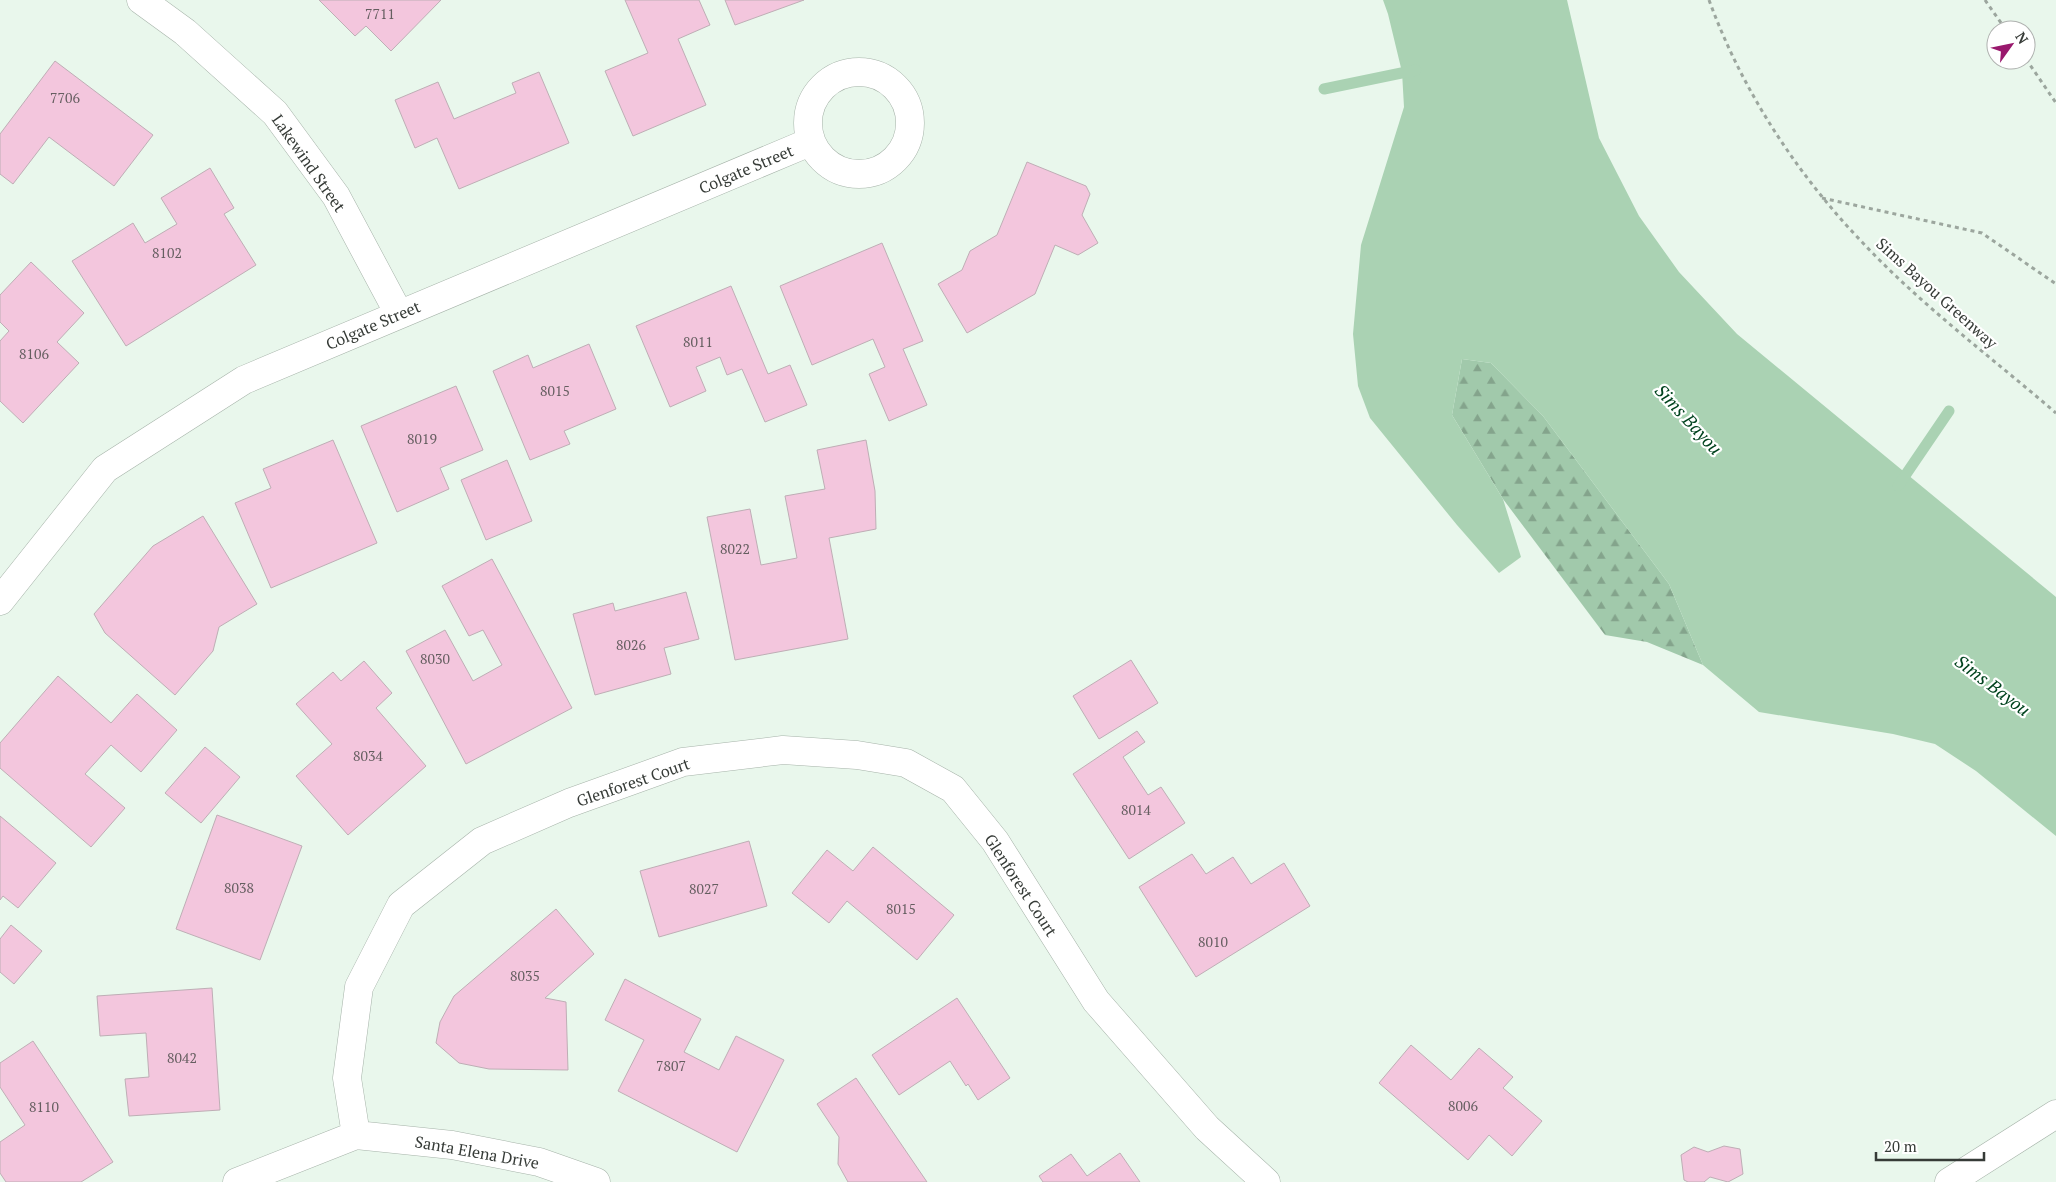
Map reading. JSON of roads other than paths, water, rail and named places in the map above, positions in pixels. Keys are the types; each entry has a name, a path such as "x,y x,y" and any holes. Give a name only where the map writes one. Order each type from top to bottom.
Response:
{"street":[{"name":"Lakewind Street","path":"141,0 185,32 276,113 336,196 399,314"},
{"name":"Colgate Street","path":"0,602 105,469 244,380 810,142"},
{"name":"Glenforest Court","path":"356,1134 347,1078 359,987 401,905 482,841 570,803 684,762 783,750 857,755 906,762 952,789 995,841 1096,1002 1207,1128 1266,1182"},
{"path":"1949,1182 2056,1114"},
{"path":"237,1182 356,1134"},
{"name":"Santa Elena Drive","path":"356,1134 452,1145 539,1162 596,1182"}],"water":[{"name":"Sims Bayou","path":"1383,0 1567,0 1599,138 1639,216 1679,272 1737,334 2056,597 2056,836 1976,771 1935,744 1893,734 1759,712 1703,665 1669,584 1543,416 1491,363 1462,359 1452,415 1503,499 1521,557 1499,573 1457,525 1370,418 1358,386 1353,334 1361,245 1404,107 1402,72"}],"waterway":[{"path":"1324,89 1416,70"},
{"path":"1898,486 1949,411"}]}
